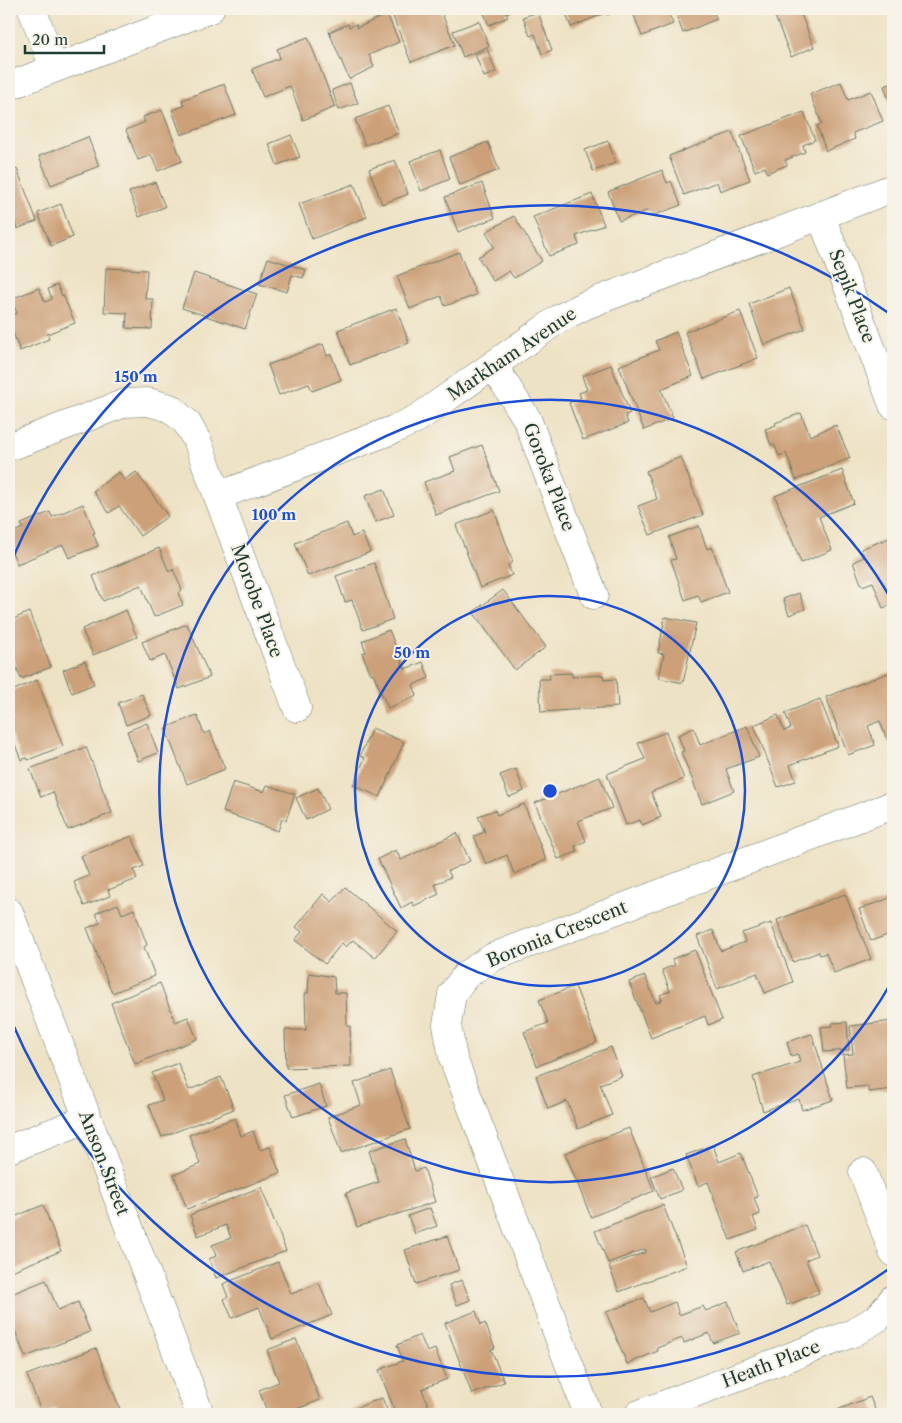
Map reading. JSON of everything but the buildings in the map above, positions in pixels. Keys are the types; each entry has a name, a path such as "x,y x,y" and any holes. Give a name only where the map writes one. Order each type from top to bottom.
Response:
{"street":[{"path":"32,9 54,68"},
{"path":"9,86 210,9"},
{"name":"Markham Avenue","path":"218,496 395,429 418,418 560,318 586,305 893,188"},
{"name":"Sepik Place","path":"821,216 893,404"},
{"name":"Goroka Place","path":"493,365 527,419 594,595"},
{"name":"Morobe Place","path":"9,447 125,403 148,402 170,408 187,423 198,443 297,708"},
{"name":"Boronia Crescent","path":"588,1414 453,1058 447,1025 452,994 466,975 493,957 893,805"},
{"name":"Anson Street","path":"9,912 200,1414"},
{"path":"9,1149 87,1119"},
{"path":"863,1172 893,1252"},
{"name":"Heath Place","path":"639,1414 853,1333 879,1317 893,1299"}]}
